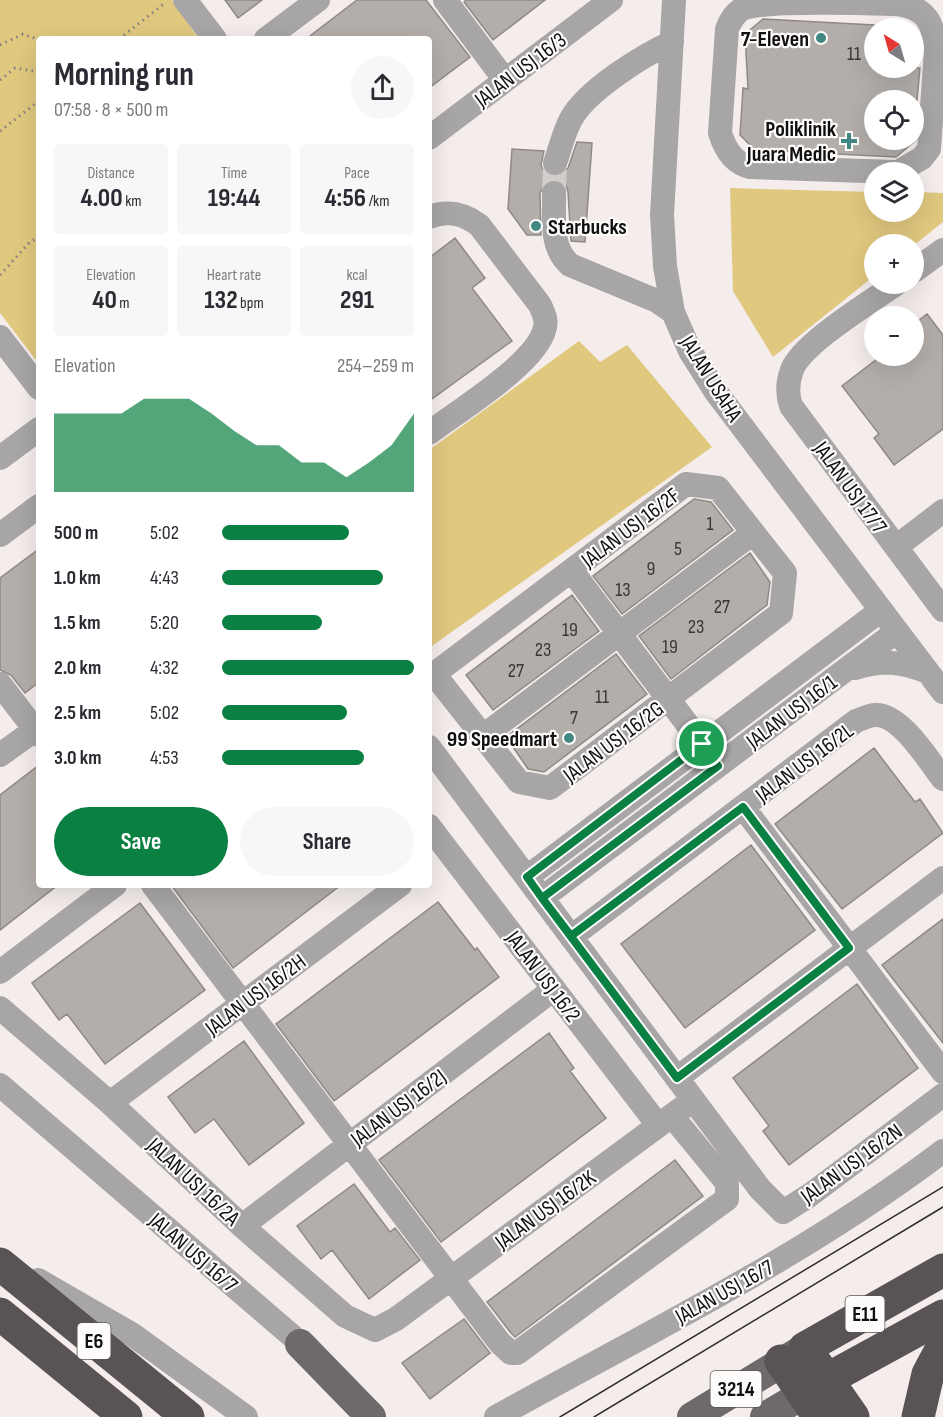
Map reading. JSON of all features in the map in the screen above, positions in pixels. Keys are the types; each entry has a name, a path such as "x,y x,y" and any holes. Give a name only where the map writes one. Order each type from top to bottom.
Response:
{"highway":[{"name":"E6","path":"0,1264 188,1417"},
{"name":"E11","path":"793,1355 943,1270"},
{"name":"E6","path":"0,1314 126,1417"},
{"name":"E11","path":"816,1397 943,1316"},
{"path":"918,1417 928,1374 943,1346"},
{"path":"793,1355 816,1397 853,1417"}],"main road":[{"path":"300,1344 371,1417"},
{"name":"3214","path":"692,1417 793,1355"},
{"name":"3214","path":"765,1417 816,1397"}],"street":[{"path":"185,0 213,36"},
{"path":"270,36 318,0"},
{"path":"445,0 505,80"},
{"name":"JALAN USJ 16/3","path":"432,136 611,0"},
{"name":"JALAN USAHA","path":"674,0 662,215 665,266 673,312 690,351 716,392 879,611 943,692"},
{"path":"864,171 750,167 739,165 724,146 720,133 727,29 733,17 742,9 769,2 822,1 911,5 922,12 929,23 936,51 929,149 922,158 915,162"},
{"path":"555,163 571,119 583,103 642,56 672,42"},
{"path":"554,193 555,248 560,256 570,265 657,301 673,312"},
{"path":"432,216 452,213 467,216 479,225 540,305 545,316 545,328 524,362 432,431"},
{"path":"924,264 943,250"},
{"name":"JALAN USJ 17/7","path":"882,294 811,345 792,369 787,393 792,406 943,610"},
{"path":"0,336 36,384"},
{"path":"0,458 36,431"},
{"name":"JALAN USJ 16/2F","path":"432,675 686,484 718,488 785,573 782,613"},
{"path":"0,535 36,508"},
{"path":"896,547 943,511"},
{"path":"483,736 753,533"},
{"path":"824,652 841,634 855,603 848,569"},
{"path":"572,571 718,766"},
{"name":"JALAN USJ 16/1","path":"527,877 879,611"},
{"name":"JALAN USJ 16/2G","path":"432,677 483,736 519,783 550,789 782,613"},
{"name":"JALAN USJ 16/1","path":"542,898 896,632"},
{"path":"844,671 872,662 889,661 928,672"},
{"path":"0,684 36,729"},
{"name":"JALAN USJ 16/2L","path":"571,936 856,721 875,714 892,718 943,779"},
{"path":"0,755 36,732"},
{"name":"JALAN USJ 16/2","path":"432,751 760,1189"},
{"path":"743,807 943,1072"},
{"name":"JALAN USJ 16/2","path":"432,836 438,856 665,1120 727,1183 727,1198 517,1353 511,1353 500,1343 452,1278"},
{"path":"677,1078 943,878"},
{"path":"0,972 111,888"},
{"path":"155,888 452,1278"},
{"name":"JALAN USJ 16/2H","path":"110,1103 396,888"},
{"name":"JALAN USJ 16/2J","path":"242,1226 554,989"},
{"name":"JALAN USJ 16/2A","path":"0,1008 110,1103 242,1226 345,1316 375,1330 396,1319"},
{"name":"JALAN USJ 16/7","path":"0,1085 300,1344 389,1417"},
{"name":"JALAN USJ 16/2N","path":"760,1189 783,1212 810,1195 943,1095"},
{"name":"JALAN USJ 16/2K","path":"396,1319 693,1100"},
{"name":"JALAN USJ 16/7","path":"496,1417 799,1249 908,1177 943,1151"},
{"path":"0,1258 133,1335 246,1417"}],"path":[{"path":"122,36 169,0"},
{"path":"0,45 22,34 36,39"},
{"path":"0,79 22,67 36,71"},
{"path":"0,131 36,103"},
{"path":"0,275 30,242 36,239"}],"shaded area":[{"path":"0,0 172,0 197,36 36,36 36,360 0,313"},
{"path":"730,188 864,192 864,222 924,222 924,192 943,193 943,222 924,237 924,234 864,234 864,284 773,357 733,291"},
{"path":"579,341 600,362 627,345 712,447 432,646 432,448"}],"building":[{"path":"225,0 262,0 238,18"},
{"path":"357,0 426,0 470,57 432,86 432,36 310,36"},
{"path":"466,0 545,0 493,40 464,2"},
{"path":"763,19 864,24 864,78 919,78 918,90 864,90 864,150 904,150 896,157 755,150 740,135 743,88 748,89 745,34"},
{"path":"577,142 592,143 585,242 571,241 568,192 566,185 554,179 546,181 540,193 541,235 527,235 508,209 512,149 544,151 541,165 544,172 557,177 568,168"},
{"path":"455,238 485,278 472,288 512,341 432,399 432,256"},
{"path":"927,314 943,335 943,429 894,465 874,438 879,434 842,386 868,366 924,366 924,316"},
{"path":"694,499 711,502 733,530 622,614 593,576"},
{"path":"36,551 36,684 25,693 11,675 0,670 0,578"},
{"path":"750,553 770,582 767,605 671,679 639,636"},
{"path":"572,595 599,631 493,710 466,675"},
{"path":"616,654 647,694 544,772 528,769 506,737"},
{"path":"874,748 915,802 920,799 943,833 842,909 775,824"},
{"path":"36,767 36,888 54,888 0,930 0,795"},
{"path":"751,845 815,930 685,1028 621,944"},
{"path":"173,888 337,888 233,968"},
{"path":"438,902 499,977 334,1101 276,1024"},
{"path":"140,903 205,990 105,1064 67,1014 59,1020 32,983"},
{"path":"943,919 943,1043 882,965"},
{"path":"857,984 918,1068 789,1165 763,1131 769,1126 733,1078"},
{"path":"549,1033 574,1068 570,1071 606,1118 441,1242 379,1160"},
{"path":"244,1041 304,1123 249,1165 214,1119 195,1133 168,1097"},
{"path":"675,1160 703,1196 515,1337 487,1302"},
{"path":"354,1184 390,1232 395,1228 420,1260 369,1299 332,1250 321,1259 297,1226"},
{"path":"464,1319 490,1353 430,1399 402,1363"}],"tunnel":[{"path":"554,193 555,163"}],"tram line":[{"path":"560,1417 943,1187"},
{"path":"594,1417 943,1207"}],"place":[{"name":"7-Eleven","path":"821,38"},
{"name":"Poliklinik Juara Medic","path":"849,141"},
{"name":"Starbucks","path":"536,226"},
{"name":"99 Speedmart","path":"569,738"}],"route":[{"path":"702,744 527,877 542,898 677,1078 849,948 743,807 571,936 542,898 718,766 702,744"}]}
